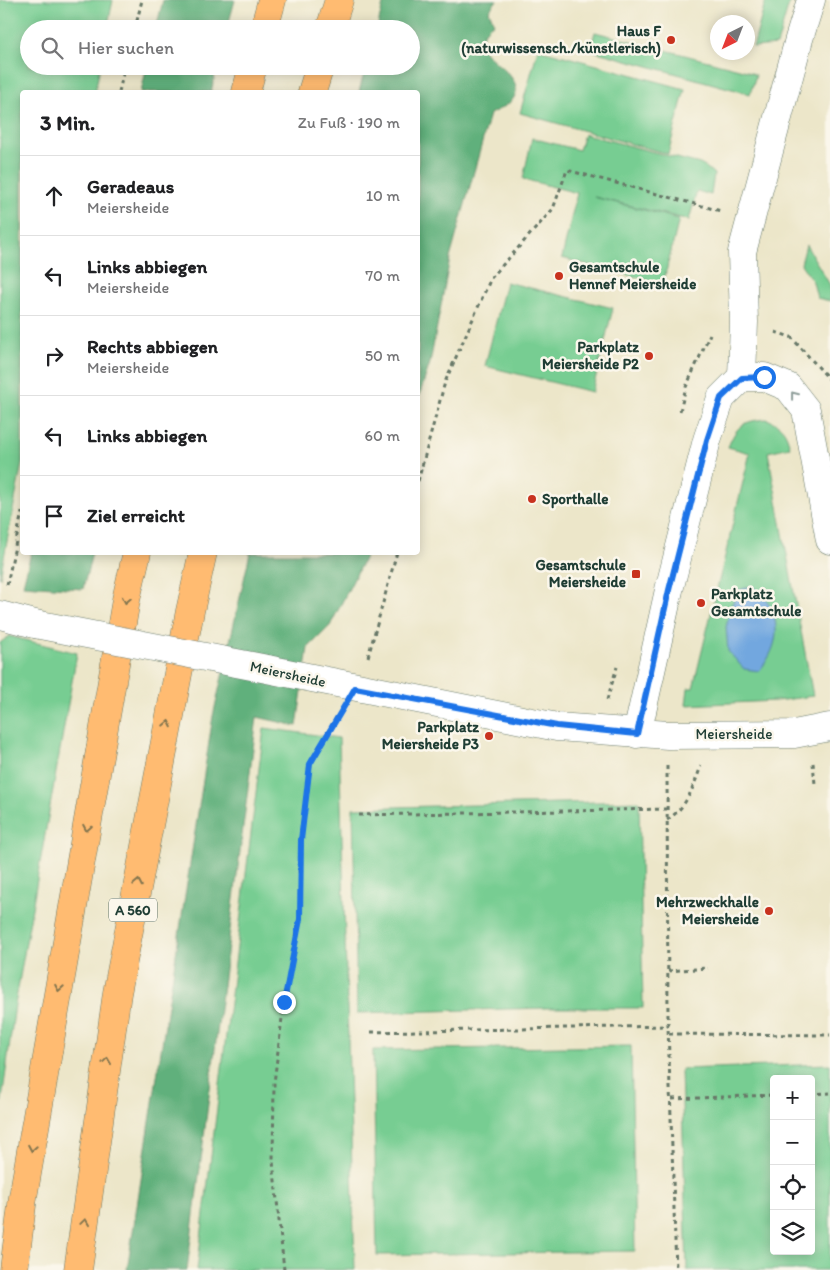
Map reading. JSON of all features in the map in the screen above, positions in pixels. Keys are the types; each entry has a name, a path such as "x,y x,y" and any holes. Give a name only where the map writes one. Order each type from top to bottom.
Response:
{"highway":[{"path":"266,20 272,0"},
{"path":"333,20 339,0"},
{"path":"247,90 251,75"},
{"path":"313,90 317,75"},
{"path":"14,1270 23,1197 126,600 136,555"},
{"name":"A 560","path":"78,1270 117,993 190,610 202,555"}],"street":[{"path":"742,378 744,322 742,252 810,0"},
{"path":"637,734 669,590 707,440 721,398 742,378 764,377 788,387 806,410 830,540"},
{"name":"Meiersheide","path":"0,615 35,624 355,688 557,726 637,734 668,735 794,734 830,727"}],"path":[{"path":"136,20 142,0"},
{"path":"119,90 123,75"},
{"path":"420,474 445,382 491,278 553,209 567,170 751,219"},
{"path":"0,615 20,521"},
{"path":"368,656 397,555"},
{"path":"289,1270 284,1269 273,1161 274,1083 284,1002 300,919 301,840 310,764 355,688"},
{"path":"813,763 816,784"},
{"path":"667,820 679,812 692,789 701,766"},
{"path":"668,773 668,1026 672,1099 676,1270"},
{"path":"359,815 667,809"},
{"path":"668,971 708,968"},
{"path":"372,1032 668,1026"},
{"path":"669,1034 830,1035"},
{"path":"815,1094 830,1093"},
{"path":"672,1099 770,1095"}],"green space":[{"path":"0,0 113,0 109,20 20,20 20,75 98,75 95,90 20,90 20,473 0,578"},
{"path":"163,0 235,0 229,20 158,20"},
{"path":"384,0 497,0 489,11 494,23 483,34 482,44 486,53 512,79 516,88 511,101 490,114 450,258 430,363 420,393 420,90 360,90 364,75 420,75 420,20 379,20"},
{"path":"766,0 790,0 777,45 755,47 755,40"},
{"path":"595,32 747,71 756,75 750,94 590,50"},
{"path":"538,49 685,89 668,154 520,113"},
{"path":"145,75 215,75 211,90 141,90"},
{"path":"584,134 700,164 714,174 711,195 697,191 689,220 594,197 679,219 663,284 562,258 577,193 523,179 532,138 579,150"},
{"path":"806,245 830,285 830,301 817,298 813,282 801,264"},
{"path":"506,282 613,308 592,392 485,366"},
{"path":"767,419 777,424 783,430 790,447 768,452 813,696 776,701 686,705 688,688 693,688 750,453 728,447 738,429 746,423"},
{"path":"30,555 92,555 83,589 23,585"},
{"path":"250,555 366,555 330,626 308,648 297,726 257,717 187,1270 127,1270 213,716"},
{"path":"9,636 77,653 15,1005 0,1114 0,643"},
{"path":"264,728 339,738 355,1270 197,1270"},
{"path":"639,801 643,1008 546,1008 357,1013 353,808"},
{"path":"631,1046 635,1251 377,1255 373,1050"},
{"path":"830,1064 830,1270 687,1270 681,1069"}],"water":[{"path":"753,586 769,604 773,613 776,630 770,655 759,671 744,669 728,651 726,627 732,604 739,590"}],"place":[{"name":"Haus F (naturwissensch./künstlerisch)","path":"671,40"},
{"name":"Gesamtschule Hennef Meiersheide","path":"559,276"},
{"name":"Parkplatz Meiersheide P2","path":"649,356"},
{"name":"Sporthalle","path":"532,499"},
{"name":"Gesamtschule Meiersheide","path":"636,574"},
{"name":"Parkplatz Gesamtschule","path":"701,603"},
{"name":"Parkplatz Meiersheide P3","path":"489,736"},
{"name":"Mehrzweckhalle Meiersheide","path":"769,911"}],"route":[{"path":"284,1002 300,919 301,840 310,764 355,688 514,719 557,726 637,734 669,590 707,440 721,398 742,378 764,377"}]}
